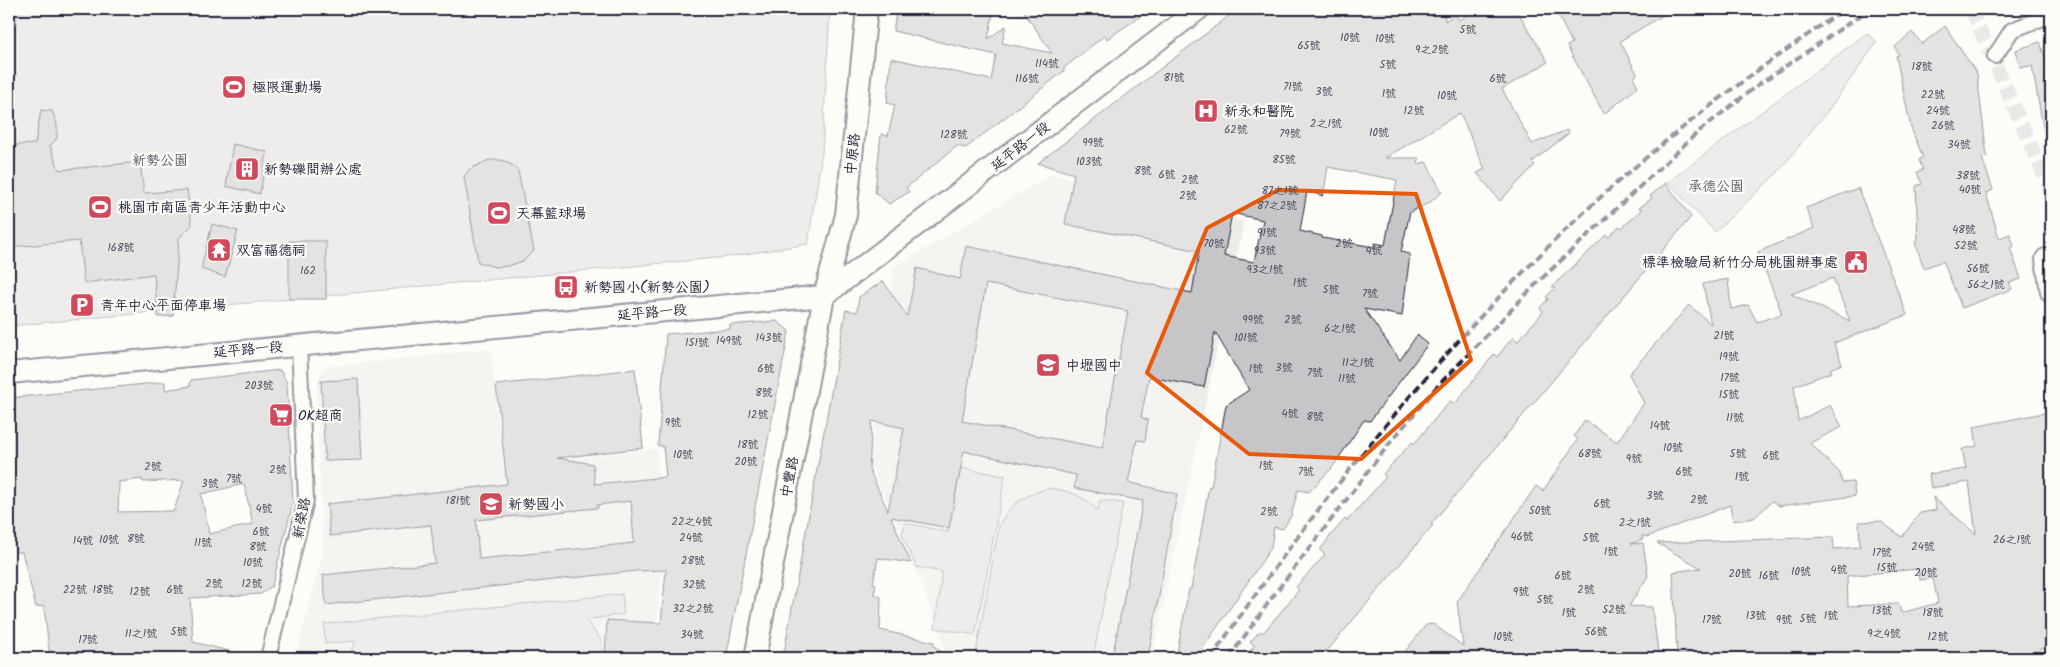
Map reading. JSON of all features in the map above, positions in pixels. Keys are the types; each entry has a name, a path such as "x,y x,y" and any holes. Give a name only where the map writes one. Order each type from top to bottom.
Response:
{"main road":[{"name":"中原路","path":"824,296 846,215 867,9"},
{"name":"延平路一段","path":"9,372 824,296 1199,9"},
{"path":"2046,259 2051,292"},
{"name":"中豐路","path":"754,658 824,296"}],"street":[{"path":"1995,56 2012,30 2051,15"},
{"name":"新榮路","path":"268,658 306,500 298,344"}],"highlighted area":[{"path":"1278,190 1416,194 1471,360 1361,459 1249,454 1147,373 1207,228"}],"shaded area":[{"name":"中壢國中","path":"1052,174 1244,221 1152,658 948,658 918,574 870,464 894,267"},
{"name":"新勢國小","path":"491,349 503,465 657,449 663,569 651,658 295,658 323,551 316,394 318,380 324,367"}],"green space":[{"name":"新勢公園","path":"21,9 830,9 822,153 808,244 727,257 9,326 9,37"},
{"name":"承德公園","path":"1867,33 1877,42 1829,109 1778,172 1715,232 1668,182"},
{"path":"961,468 1005,476 975,635 935,628 942,572 916,567 902,535 905,523 948,532"},
{"path":"1049,488 1076,495 1098,511 1100,500 1123,503 1093,658 975,658 999,526 1008,511 1019,501"},
{"path":"622,594 624,614 586,620 601,640 603,658 348,658 356,641 325,644 324,624"}],"building":[{"path":"897,9 989,9 989,13 993,14 988,39 1006,26 1002,43 1052,53 1022,9 1151,9 1107,39 1105,35 1064,68 1064,71 966,148 957,146 906,188 909,192 889,204 875,192 881,134 888,136 895,105 887,103 891,58 991,80 996,55 893,31"},
{"path":"1238,9 1444,9 1445,21 1455,14 1459,20 1477,9 1516,9 1548,62 1502,89 1532,144 1567,130 1569,133 1532,162 1535,165 1500,201 1477,173 1485,169 1460,113 1385,158 1419,158 1418,164 1426,162 1442,192 1429,203 1410,212 1401,252 1410,254 1402,316 1364,309 1400,360 1417,335 1428,344 1370,421 1364,420 1332,468 1309,492 1298,490 1291,516 1283,529 1274,527 1271,548 1196,658 1176,658 1189,589 1191,589 1209,486 1211,487 1226,405 1249,390 1215,332 1204,387 1149,377 1141,417 1148,420 1145,441 1137,440 1128,482 1177,494 1148,658 1112,658 1143,501 1074,488 1076,475 964,451 949,528 891,517 911,563 878,558 873,583 876,584 874,594 881,597 880,630 934,642 934,646 949,658 783,658 846,310 857,312 859,297 883,281 907,316 917,268 960,279 966,246 1192,293 1199,251 1065,224 1074,174 1038,163","holes":["1328,167 1397,180 1385,245 1375,243 1374,247 1322,238 1322,236 1300,231 1307,191 1323,196","1232,213 1263,220 1254,262 1224,256","986,284 1128,311 1102,448 962,421","872,421 904,428 888,511 869,469"]},
{"path":"1555,9 1673,9 1620,41 1637,74 1634,78 1638,87 1604,114 1567,46 1572,43"},
{"path":"1945,26 1977,74 1987,157 1982,158 1993,190 1986,193 1999,238 2010,234 2014,247 2010,248 2021,279 2009,283 2012,289 1962,308 1943,261 1924,268 1915,242 1918,240 1916,186 1922,184 1917,172 1923,170 1919,160 1923,157 1911,128 1896,56 1899,55 1895,47 1912,32 1922,44"},
{"path":"2040,42 2049,70 2051,70 2051,131 2044,132 2032,66 2020,67 2016,50"},
{"name":"桃園市南區青少年活動中心","path":"41,110 52,111 57,124 57,138 50,146 59,170 140,162 144,193 187,190 192,225 179,238 173,316 158,317 154,274 84,283 79,241 11,247 11,190 16,145 35,144"},
{"name":"新勢礫間辦公處","path":"233,144 267,152 260,194 226,186"},
{"name":"天幕籃球場","path":"489,160 501,160 512,165 518,171 534,251 523,261 508,266 495,267 478,262 464,176 470,169"},
{"path":"1666,183 1691,217 1431,524 1433,525 1321,658 1242,658 1255,646 1250,642 1260,631 1263,633 1299,590 1296,587 1325,555 1320,550 1332,534 1345,519 1347,521 1386,477 1383,474 1412,442 1414,444 1450,401 1455,404 1494,354 1497,357 1513,337 1518,341 1543,312 1540,308 1548,299 1546,297 1555,288 1552,287 1606,235 1609,237 1619,226 1622,228 1642,209 1639,208 1652,198 1650,196"},
{"path":"1858,188 1907,315 1834,343 1842,364 1830,369 1832,372 1794,386 1798,421 1830,405 1842,427 1810,443 1840,473 1842,483 1853,482 1855,496 1779,506 1772,501 1754,518 1733,521 1730,505 1647,537 1642,535 1643,539 1631,544 1643,543 1648,576 1629,606 1652,607 1659,658 1400,658 1426,625 1433,624 1463,646 1457,602 1536,486 1543,491 1578,439 1574,436 1585,420 1617,442 1644,403 1629,374 1689,305 1711,324 1703,284 1728,279 1731,309 1748,305 1757,322 1782,314 1758,252 1814,228 1806,208","holes":["1833,278 1850,321 1791,294"]},
{"name":"双富福德祠","path":"212,224 238,231 225,277 201,269"},
{"path":"289,241 326,241 326,299 289,299"},
{"path":"777,321 789,331 726,658 605,658 607,620 661,623 666,570 636,571 326,605 323,575 435,563 431,525 330,536 327,504 507,484 496,385 635,369 643,448 557,458 593,464 595,484 666,477 663,446 658,446 666,334 730,329 730,325","holes":["631,501 634,543 479,559 476,520 598,508 597,505"]},
{"path":"280,370 287,383 293,502 272,586 261,594 190,598 193,642 237,653 237,658 50,658 44,606 36,607 22,552 16,552 9,524 9,398 165,382 165,390 190,386 191,380","holes":["142,479 143,482 184,480 174,511 118,512 119,482","244,484 253,524 209,534 201,494"]},
{"path":"358,379 362,460 325,461 321,381"},
{"path":"2049,412 2051,425 2051,643 2026,658 1753,658 1753,652 1677,655 1673,572 1701,568 1657,543 1833,537 1834,549 1860,547 1859,522 1880,521 1902,537 1920,513 1936,510 1933,497 1976,534 1969,482 1931,488 1929,474 1966,469 1962,449 1977,446 1974,427","holes":["1918,569 1920,580 1933,578 1938,603 1901,613 1899,604 1848,606 1847,576"]}],"tunnel":[{"path":"1971,9 2051,191"}],"railway":[{"path":"1211,658 1294,542 1383,429 1477,320 1527,268 1609,189 1674,134 1775,58 1845,9"},
{"path":"1229,658 1276,592 1389,444 1435,389 1538,282 1698,132 1759,84 1870,9"}],"place":[{"name":"極限運動場","path":"234,87"},
{"name":"新永和醫院","path":"1206,111"},
{"name":"新勢礫間辦公處","path":"247,169"},
{"name":"桃園市南區青少年活動中心","path":"100,207"},
{"name":"天幕籃球場","path":"499,213"},
{"name":"双富福德祠","path":"219,250"},
{"name":"標準檢驗局新竹分局桃園辦事處","path":"1856,262"},
{"name":"新勢國小(新勢公園)","path":"566,287"},
{"name":"青年中心平面停車場","path":"82,305"},
{"name":"中壢國中","path":"1048,365"},
{"name":"OK超商","path":"281,415"},
{"name":"新勢國小","path":"491,504"}]}
